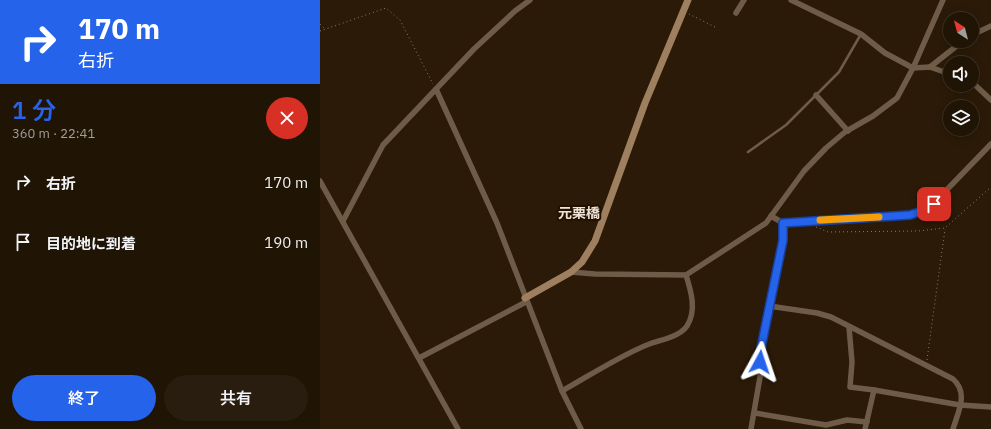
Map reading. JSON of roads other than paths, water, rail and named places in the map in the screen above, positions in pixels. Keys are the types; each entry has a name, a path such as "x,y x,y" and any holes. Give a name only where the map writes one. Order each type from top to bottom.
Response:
{"street":[{"path":"343,221 384,145 436,89 515,11 530,0"},
{"path":"420,358 525,300 571,272 582,262 601,229 645,103 688,0"},
{"path":"736,13 744,0"},
{"path":"791,0 861,34 885,53 913,68 930,67 943,72"},
{"path":"571,272 595,274 686,275 766,223 804,171 826,148 848,130 873,116 896,98 913,68 943,0"},
{"path":"979,31 991,26"},
{"path":"930,67 954,48"},
{"path":"436,89 497,223 525,300 562,391 581,429"},
{"path":"979,89 991,100"},
{"path":"816,95 848,130"},
{"path":"771,216 783,223 910,215 925,210 934,204 991,144"},
{"path":"320,181 420,358 458,429"},
{"path":"751,429 755,413 761,348 783,240 783,223"},
{"path":"562,391 640,347 670,337 686,327 691,318 693,295 686,275"},
{"path":"769,306 817,313 830,317 953,379 960,386 962,397 953,429"},
{"path":"850,327 852,362 850,387 960,405 991,407"},
{"path":"865,429 874,390"},
{"path":"755,413 826,425 847,420 867,422"}],"lane":[{"path":"748,152 786,125 839,72 861,34"}],"district":[{"name":"元栗橋","path":"579,213"}]}
